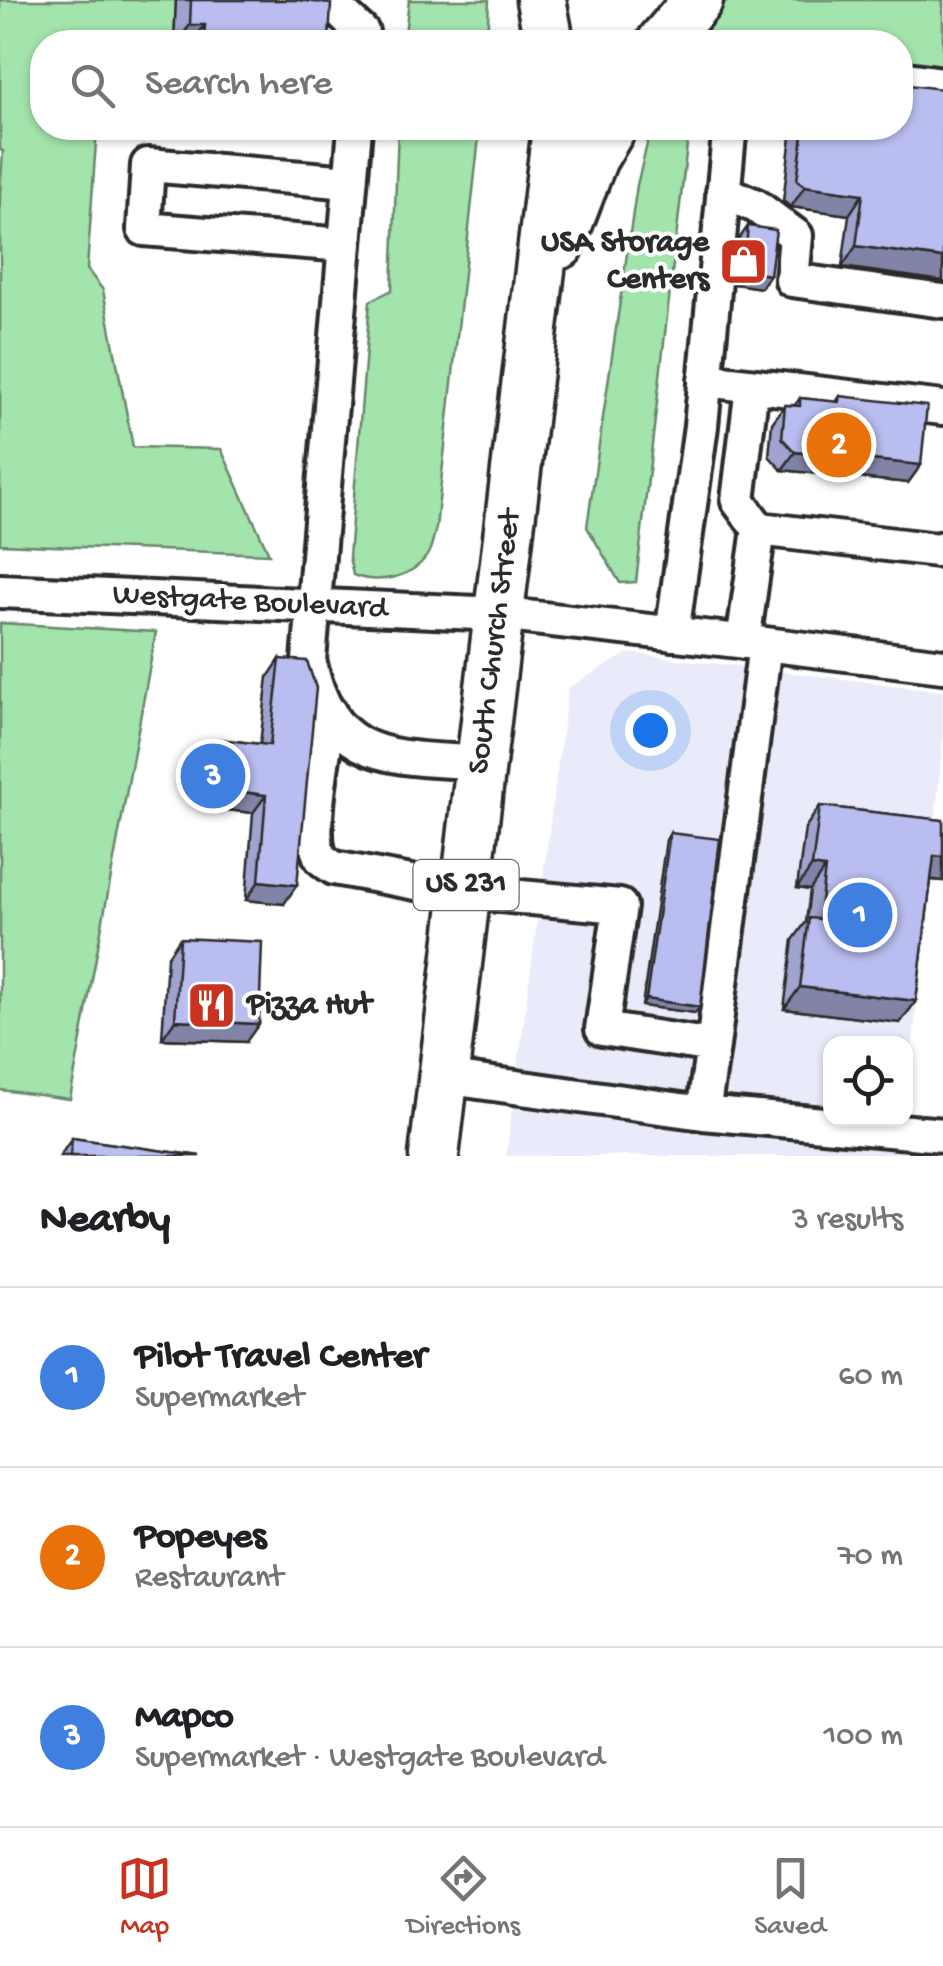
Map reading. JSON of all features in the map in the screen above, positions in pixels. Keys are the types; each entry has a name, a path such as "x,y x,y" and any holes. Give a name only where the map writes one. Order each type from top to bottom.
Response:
{"highway":[{"path":"540,0 546,30"},
{"path":"569,30 573,0"},
{"path":"672,30 698,0"},
{"name":"South Church Street","path":"434,1156 556,140"},
{"path":"534,313 603,140"}],"street":[{"path":"327,0 362,25"},
{"path":"913,80 943,84"},
{"path":"354,140 309,660 330,713 345,733 366,749 386,756 481,762"},
{"path":"672,634 705,380 729,140"},
{"path":"345,246 144,229 148,165 350,182"},
{"path":"724,192 756,206 796,236 792,280 943,301"},
{"path":"705,380 943,408"},
{"path":"702,1113 714,1046 754,643 760,529 738,502 752,386"},
{"path":"760,529 943,548"},
{"name":"Westgate Boulevard","path":"0,591 499,614 943,666"},
{"path":"330,713 317,805 316,846 322,860 334,868 466,892 620,906 602,1030 714,1046"},
{"path":"444,1076 702,1113 943,1135"}],"shaded area":[{"path":"628,653 943,691 943,740 913,1042 913,1036 823,1036 823,1126 904,1126 901,1156 506,1156 568,688"}],"green space":[{"path":"0,0 176,0 175,30 30,30 30,140 96,140 87,269 103,290 133,447 221,449 269,554 0,544"},
{"path":"409,0 489,0 488,30 405,30"},
{"path":"729,0 943,0 943,66 913,62 913,30 698,30"},
{"path":"398,140 479,140 436,528 429,552 415,568 395,577 373,579 353,575 349,557 370,301 392,290"},
{"path":"648,140 688,140 636,582 620,583 587,527 637,185"},
{"path":"0,623 156,632 70,1099 0,1090"}],"building":[{"path":"191,0 298,0 331,4 330,30 205,30 205,25 190,25"},
{"path":"913,86 943,89 943,258 856,246 863,194 805,186 797,180 802,140 913,140"},
{"path":"748,226 776,230 770,275 744,271"},
{"path":"840,396 927,406 921,465 795,452 782,438 785,405 800,406 800,398 839,402"},
{"path":"280,659 307,661 316,688 297,885 259,881 266,795 212,788 218,739 270,745"},
{"path":"820,806 943,820 943,857 934,856 916,1001 800,987 809,918 819,919 825,868 812,866"},
{"path":"670,833 720,839 700,1007 646,999"},
{"path":"180,938 262,942 259,1024 175,1020"},
{"path":"72,1138 200,1156 70,1156"}],"place":[{"name":"USA Storage Centers","path":"744,262"},
{"name":"Popeyes","path":"839,445"},
{"name":"Mapco","path":"213,776"},
{"name":"Pilot Travel Center","path":"860,915"},
{"name":"Pizza Hut","path":"212,1006"}]}
